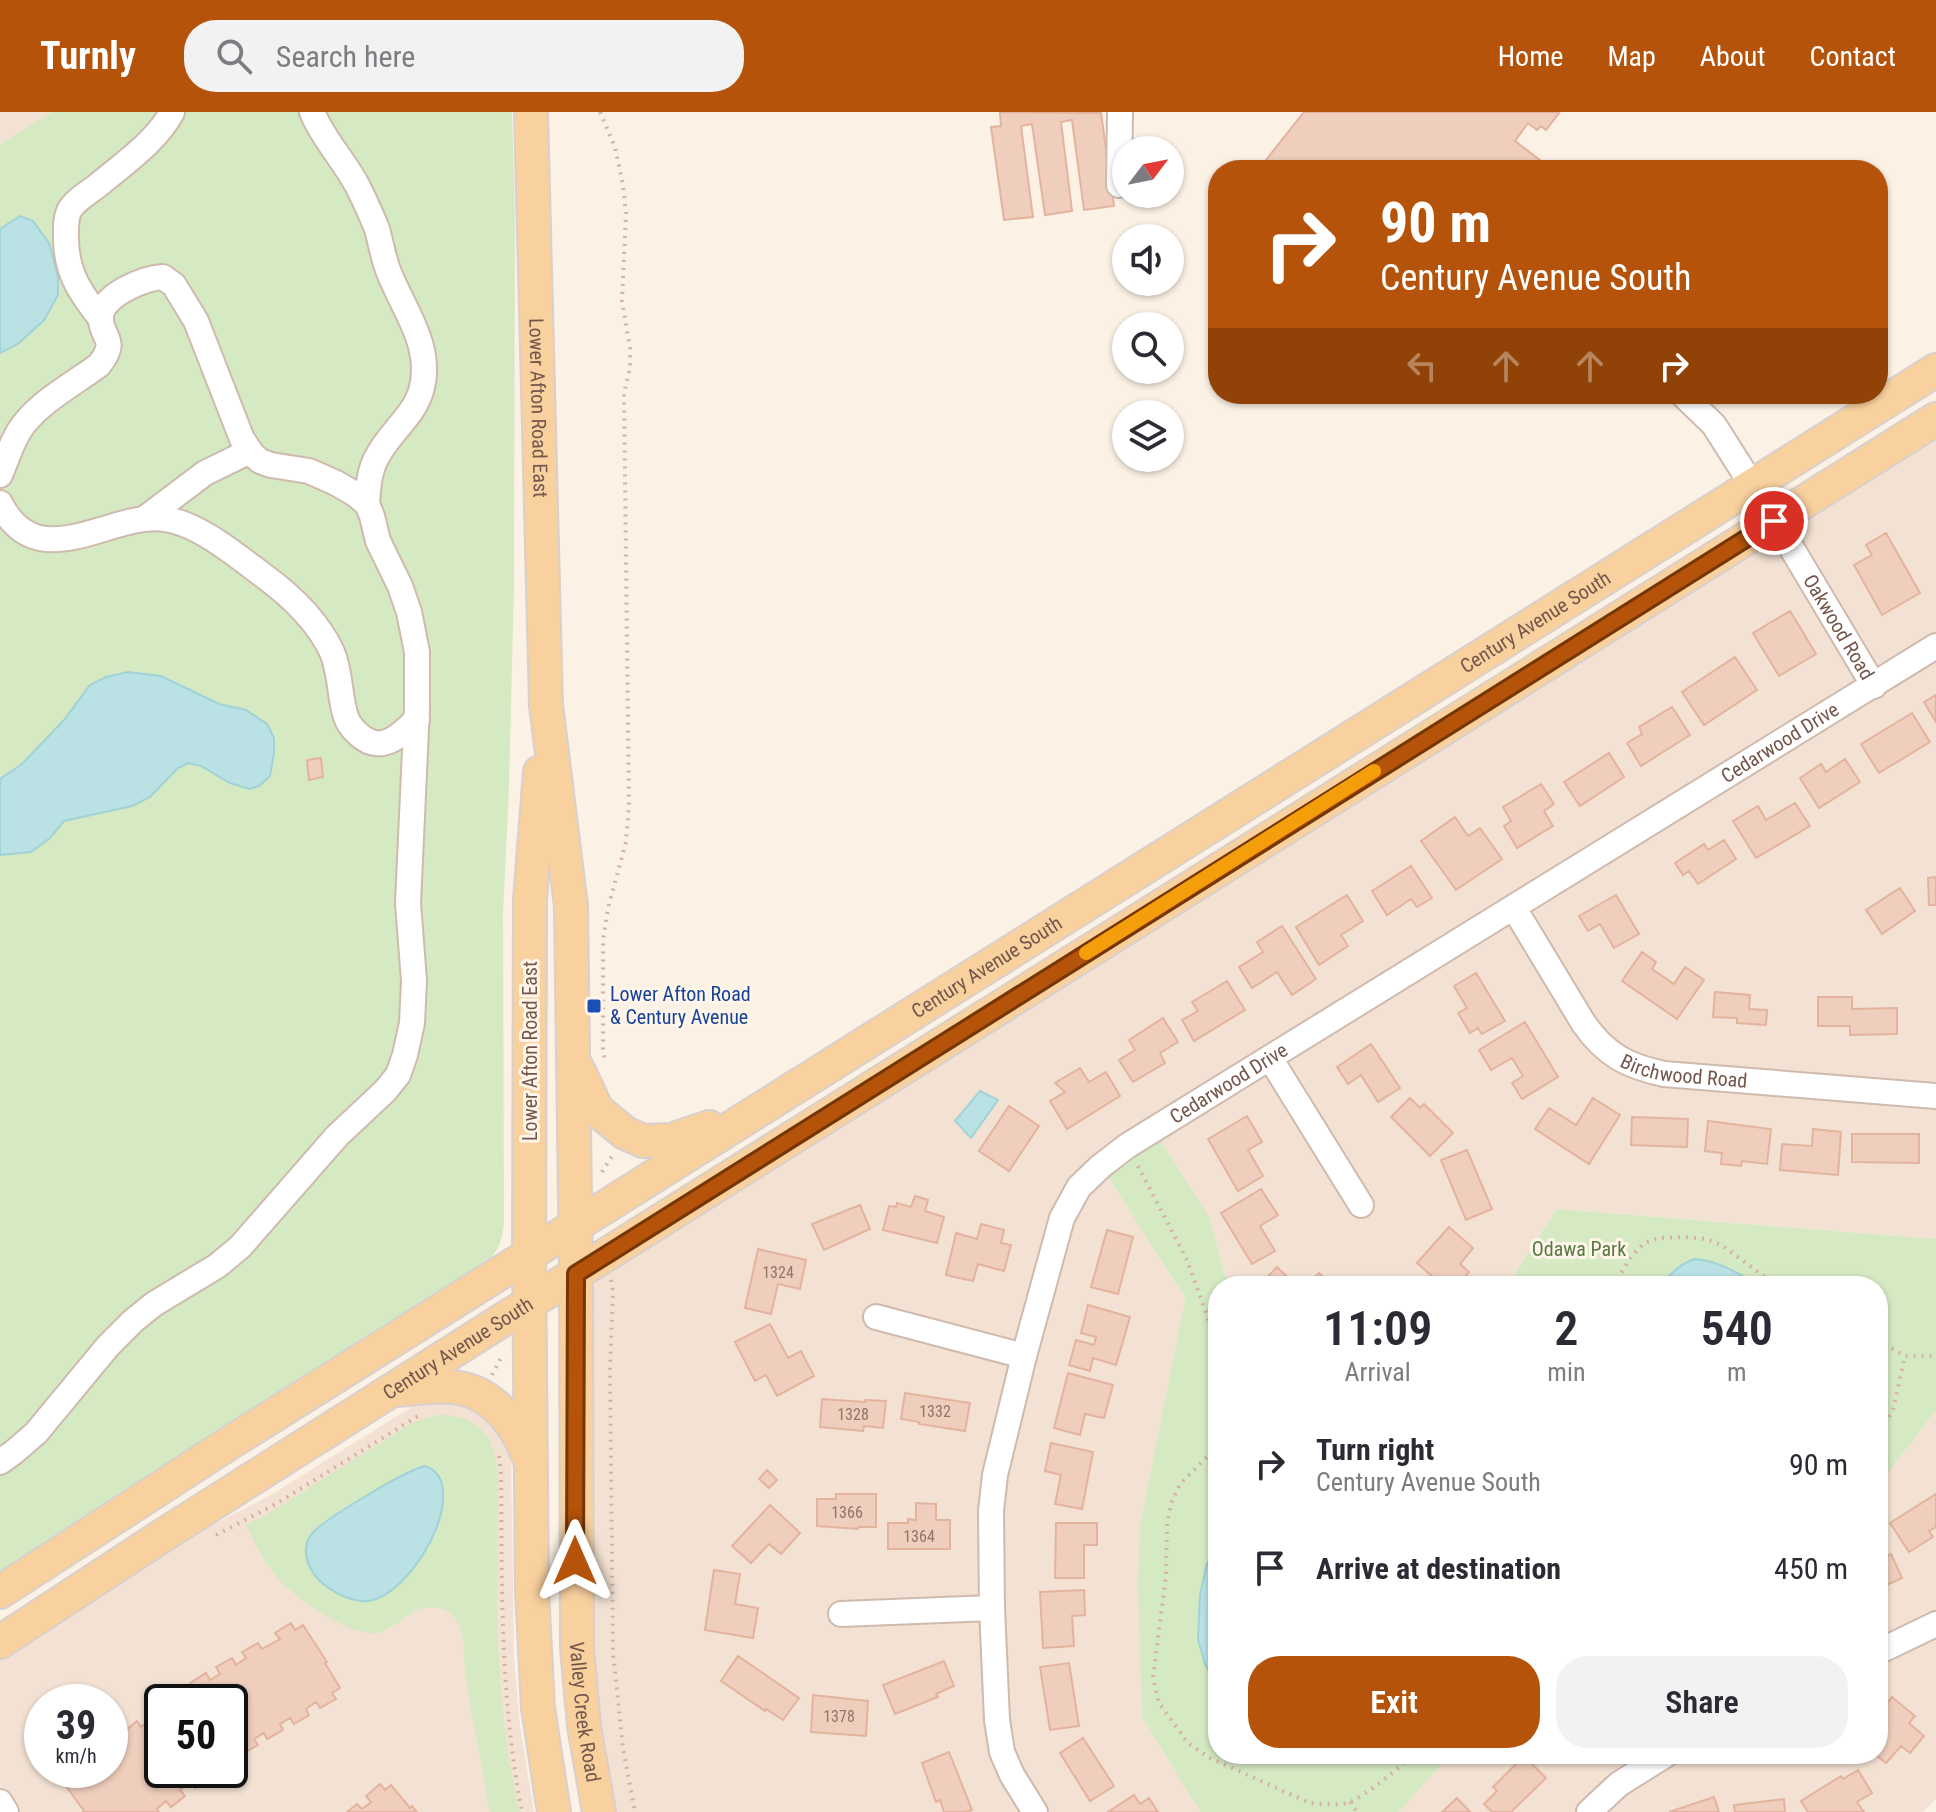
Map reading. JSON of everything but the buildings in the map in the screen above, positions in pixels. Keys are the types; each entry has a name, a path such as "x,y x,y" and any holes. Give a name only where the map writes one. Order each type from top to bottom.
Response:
{"main road":[{"name":"Lower Afton Road East","path":"531,112 546,705 571,906 575,1225"},
{"name":"Century Avenue South","path":"1888,400 1936,370"},
{"name":"Century Avenue South","path":"0,1592 228,1444 1882,404"},
{"name":"Century Avenue South","path":"0,1642 392,1390 1936,419"},
{"name":"Lower Afton Road East","path":"529,1254 530,900 546,705"},
{"path":"573,1057 597,1110 625,1133 643,1141 671,1140 754,1112"},
{"name":"Valley Creek Road","path":"575,1225 577,1648 584,1726 599,1812"},
{"path":"529,1254 532,1591 536,1685 554,1812"},
{"path":"392,1390 457,1387 488,1399 513,1425 531,1466"}],"street":[{"path":"101,319 76,286 71,271 66,250 66,221 70,207 130,158 166,123 172,112"},
{"path":"312,112 368,208 389,273 419,334 422,349 424,372 420,392 411,412 376,458 367,504"},
{"path":"1120,112 1120,136"},
{"path":"0,475 24,424 38,409 99,365 107,355 109,345 101,311 109,301 137,282 163,277 174,285 196,321 242,439 250,451 260,461 309,471 336,483 367,504 378,541 409,612 417,652 417,719 408,903 414,981 412,1023 398,1075 337,1136 240,1247 217,1266 154,1304 133,1321 108,1346 36,1433 0,1462"},
{"name":"Oakwood Road","path":"1692,404 1714,425 1874,686"},
{"path":"144,519 205,473 250,451"},
{"path":"181,523 182,489"},
{"path":"0,503 16,525 32,536 48,539 64,540 154,517 191,526 285,592 323,635 338,670 346,718 362,738 373,743 388,742 402,734 417,719"},
{"name":"Cedarwood Drive","path":"1035,1812 1002,1752 997,1720 991,1511 1024,1356 1062,1218 1079,1187 1127,1146 1936,646"},
{"name":"Birchwood Road","path":"1514,908 1597,1042 1615,1057 1641,1069 1664,1074 1936,1096"},
{"path":"1270,1058 1361,1205"},
{"path":"876,1317 1024,1356"},
{"path":"841,1614 992,1608"},
{"path":"1888,1647 1936,1624"},
{"path":"1589,1812 1619,1784 1651,1764"},
{"path":"0,1802 6,1812"}],"path":[{"path":"600,112 615,147 623,185 626,213 622,301 630,358 624,393 629,805 626,842 608,908 603,940 603,1051 606,1065"},
{"path":"604,1207 601,1173 625,1133"},
{"path":"1127,1146 1187,1260 1208,1318"},
{"path":"1619,1276 1643,1244 1658,1238 1685,1237 1707,1239 1723,1246 1764,1276"},
{"path":"608,1255 613,1291 610,1384 613,1653 623,1748 635,1812"},
{"path":"1888,1346 1905,1356 1936,1356"},
{"path":"1888,1419 1893,1410 1905,1356"},
{"path":"216,1535 276,1504 422,1414"},
{"path":"498,1451 505,1688 522,1812"},
{"path":"1208,1456 1180,1484 1172,1501 1167,1523 1166,1576 1153,1678 1159,1703 1188,1743 1208,1757"},
{"path":"1223,1764 1310,1803 1326,1804 1350,1802 1401,1764"},
{"path":"1350,1802 1357,1812"}],"shaded area":[{"path":"0,112 52,112 0,144"},
{"path":"1936,434 1936,1239 1558,1209 1514,1276 1225,1276 1210,1219 1101,1166 1185,1298 1140,1524 1142,1717 1200,1812 599,1812 575,1302 622,1261"},
{"path":"430,1399 482,1408 511,1452 514,1658 520,1726 534,1812 0,1812 0,1658 162,1551 269,1496 413,1406"},
{"path":"1936,1410 1936,1798 1923,1812 1399,1812 1442,1764 1888,1764 1888,1473"}],"green space":[{"path":"52,112 512,112 515,218 514,586 503,914 504,1222 499,1244 487,1263 0,1576 0,144"},
{"path":"1154,1130 1210,1219 1225,1276 1208,1276 1208,1764 1442,1764 1399,1812 1200,1812 1142,1717 1138,1583 1140,1524 1185,1298 1101,1166"},
{"name":"Odawa Park","path":"1557,1209 1936,1239 1936,1410 1888,1473 1888,1276 1513,1276"},
{"path":"438,1415 460,1417 474,1423 485,1433 496,1460 499,1663 502,1706 519,1812 489,1812 465,1670 463,1639 454,1616 441,1608 425,1608 381,1632 351,1628 306,1603 282,1583 266,1563 246,1525 414,1422"}],"water":[{"path":"20,216 33,221 49,243 58,277 58,295 44,320 18,344 0,353 0,229"},
{"path":"128,672 161,676 219,704 246,710 267,724 274,738 270,776 259,786 249,789 188,763 178,768 150,797 132,806 64,821 50,838 31,852 0,855 0,779 22,764 64,720 90,685"},
{"path":"980,1091 998,1100 971,1138 955,1121"},
{"path":"1704,1260 1742,1276 1670,1276 1689,1261"},
{"path":"425,1466 439,1477 443,1495 440,1518 416,1565 380,1597 361,1601 343,1596 322,1583 307,1558 306,1546 311,1535 365,1497"},
{"path":"1207,1564 1208,1669 1198,1639 1200,1595"}],"slow traffic":[{"path":"1086,953 1374,771"}],"place":[{"name":"Lower Afton Road & Century Avenue","path":"594,1006"}],"route":[{"path":"575,1561 576,1274 1774,521"}]}
